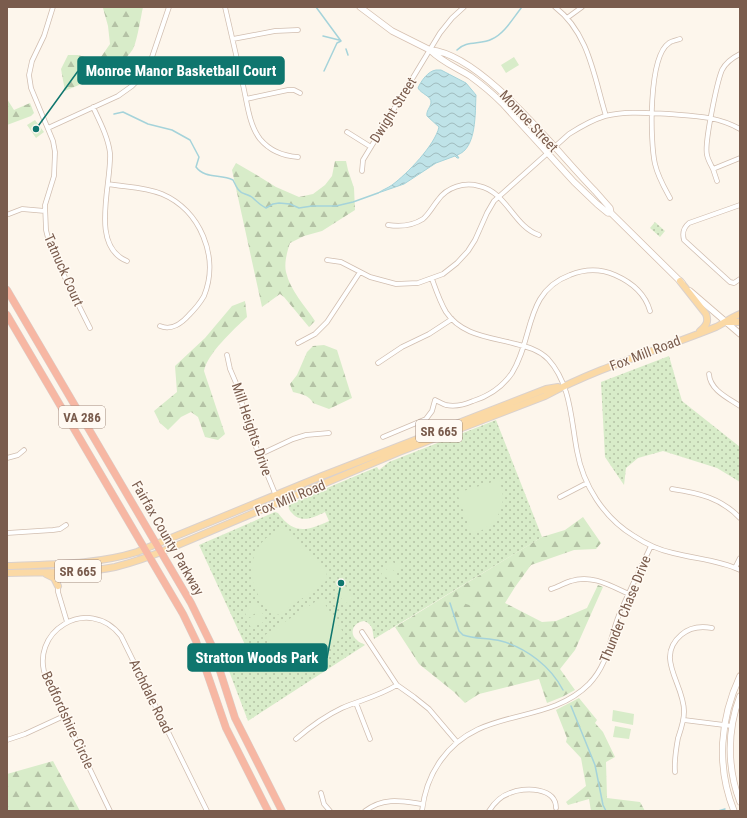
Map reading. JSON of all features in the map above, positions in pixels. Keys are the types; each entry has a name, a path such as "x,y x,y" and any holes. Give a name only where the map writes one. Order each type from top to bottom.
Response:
{"highway":[{"name":"Fairfax County Parkway","path":"7,290 196,613 212,646 235,718 282,811"},
{"name":"Fairfax County Parkway","path":"7,315 146,549 190,627 226,728 268,811"}],"main road":[{"name":"Monroe Street","path":"360,7 392,31 430,50 436,56 472,77 488,90 548,152 570,178 597,204 608,213 611,213 680,281 740,334"},
{"name":"Monroe Street","path":"430,50 452,56 489,81 509,99 610,208 611,213"},
{"path":"680,281 708,318 707,324 696,334"},
{"name":"Fox Mill Road","path":"7,573 87,571 109,568 137,561 399,452 545,396 564,386 636,356 727,322 740,314"},
{"name":"Fox Mill Road","path":"727,322 740,322"},
{"name":"Fox Mill Road","path":"7,566 81,563 102,561 126,556 157,545 276,495 522,398 546,389 564,386"},
{"path":"43,572 53,577 58,586"},
{"path":"734,811 728,795 724,773 722,746 724,725 730,699 740,676"},
{"path":"740,696 732,726 730,748 731,768 740,802"}],"street":[{"name":"Tatnuck Court","path":"52,7 44,36 32,61 29,75 31,88 53,141 55,164 54,176 45,204 46,230 50,246 90,328"},
{"path":"48,128 121,94 132,86 143,74 154,53 169,7"},
{"path":"225,7 252,125 261,141 270,148 280,154 298,157"},
{"name":"Dwight Street","path":"362,172 363,160 444,27 464,7"},
{"path":"555,7 577,30 585,45 606,116"},
{"path":"567,18 582,7"},
{"path":"232,39 275,31 298,30"},
{"path":"670,198 662,185 655,164 652,140 653,80 656,65 662,51 669,42 680,39"},
{"path":"717,181 714,169 707,155 706,145 711,117 722,70 726,63 740,54"},
{"path":"246,99 288,90 294,90 300,93"},
{"path":"93,107 105,133 108,144 110,164 105,215 107,235 115,253 127,261"},
{"path":"327,260 341,262 378,280 396,284 418,283 432,279 450,269 465,254 475,240 487,213 499,197 569,134 582,125 606,116 653,112 711,117 722,120 740,129"},
{"path":"347,132 371,147"},
{"path":"714,169 740,158"},
{"path":"108,184 151,191 172,200 181,206 192,217 205,240 209,257 210,273 208,285 203,296 197,306 179,324 171,328 160,326"},
{"path":"388,225 405,226 419,221 428,214 441,196 456,187 463,185 478,185 485,187 499,197 528,230 540,235"},
{"path":"740,205 689,223 684,228 683,235 684,240 730,282 734,283 740,279"},
{"path":"9,214 22,209 45,211"},
{"path":"383,437 426,419 432,411 435,400 447,405 465,404 483,398 499,387 511,374 518,361 534,311 541,298 550,287 558,281 575,273 588,271 600,271 621,277 641,293 650,310"},
{"path":"298,343 315,334 327,322 360,272"},
{"path":"432,279 442,304 452,319 461,327 475,334 534,349 547,359 556,371 564,386 571,411 577,452 587,483 599,503 614,521 632,535 651,546 671,553 712,561 740,570"},
{"path":"378,363 402,347 429,334 452,319"},
{"name":"Mill Heights Drive","path":"227,355 244,415 279,503"},
{"path":"709,374 710,380 715,388 740,406"},
{"path":"259,455 293,439 306,435 330,433"},
{"path":"7,458 18,455 24,450"},
{"path":"560,497 587,483"},
{"path":"672,489 693,492 711,497 727,506 740,518"},
{"path":"7,533 53,530 60,529 66,525"},
{"name":"Thunder Chase Drive","path":"422,811 422,804 432,774 443,757 457,742 486,725 558,705 570,699 582,690 594,677 604,662 619,615 651,546"},
{"path":"735,568 740,558"},
{"path":"58,564 60,601 67,622"},
{"path":"551,590 571,581 584,579 600,582 629,594"},
{"name":"Archdale Road","path":"67,622 81,618 96,619 110,625 122,636 207,811"},
{"name":"Bedfordshire Circle","path":"67,622 56,630 46,645 43,659 45,673 110,811"},
{"path":"675,772 676,750 684,720 683,698 670,663 671,649 678,637 689,630 700,627 712,628"},
{"path":"362,632 397,685 429,709 457,742"},
{"path":"296,739 320,720 338,710 382,694 397,685"},
{"path":"356,703 370,739"},
{"path":"7,740 25,734 64,716"},
{"path":"684,720 732,726"},
{"path":"489,811 496,802 506,794 525,789 538,790 550,796 555,802 556,808"},
{"path":"321,793 324,804 330,811"},
{"path":"365,811 375,805 390,801 422,804"}],"green space":[{"path":"101,7 143,7 133,49 112,69 65,91 61,69 68,55 78,55 91,59 101,57 110,44 108,26 103,8"},
{"path":"514,57 519,65 506,73 501,65"},
{"path":"7,99 14,110 30,103 34,113 31,116 7,125"},
{"path":"35,120 44,132 36,138 27,125"},
{"path":"335,161 346,161 354,188 355,210 322,231 304,236 290,243 286,258 285,265 288,279 298,298 315,321 309,327 280,294 262,307 232,170 236,163 276,187 299,197 313,194 325,185 332,176"},
{"path":"655,222 665,231 660,237 650,228"},
{"path":"245,301 247,317 215,350 206,364 204,371 225,434 218,440 205,437 198,417 191,412 181,417 168,430 160,423 154,411 177,392 175,366 205,338 232,306"},
{"path":"324,345 337,350 352,398 329,409 313,403 304,395 293,392 290,384 297,375 307,352 313,346"},
{"path":"669,356 682,401 740,447 740,482 717,468 663,451 638,458 626,468 624,485 605,457 601,382"},
{"path":"496,420 542,537 374,639 370,624 364,621 357,623 353,628 354,637 365,645 248,721 229,671 252,660 199,545 275,512 278,513 290,525 301,529 314,527 329,521 325,512 317,516 304,519 300,518 290,511 289,504 377,467 379,470 389,462"},
{"path":"499,480 503,498 499,514 488,526 472,535 458,496 460,492"},
{"path":"583,517 601,543 596,549 574,550 531,565 505,603 542,622 556,621 587,608 598,585 603,587 575,650 560,669 575,690 547,703 539,679 479,694 465,703 454,692 419,664 395,627 542,537 565,530"},
{"path":"286,527 327,571 326,581 278,615 266,605 257,593 252,580 252,567 255,555 261,543 272,534"},
{"path":"388,560 401,566 398,573 385,566"},
{"path":"384,568 397,575 394,581 381,575"},
{"path":"343,583 353,598 345,604 335,589"},
{"path":"460,592 474,596 472,606 457,601"},
{"path":"321,598 345,635 289,673 265,635"},
{"path":"257,602 261,611 247,617 243,609"},
{"path":"262,612 266,621 251,628 247,619"},
{"path":"579,698 597,720 595,723 603,732 615,757 606,762 607,798 640,802 645,811 591,811 589,799 568,805 566,802 586,786 581,758 566,742 567,738 556,710"},
{"path":"613,710 634,714 633,725 612,721"},
{"path":"615,726 631,729 629,739 613,737"},
{"path":"53,761 80,811 7,811 7,774"}],"water":[{"path":"436,70 441,70 466,83 476,95 475,120 472,138 464,151 457,155 459,158 455,156 436,163 404,184 378,193 392,185 420,159 436,134 439,127 427,116 431,101 418,88 428,74"}],"waterway":[{"path":"316,7 341,41"},
{"path":"457,50 465,45 488,41 497,36 505,29 522,7"},
{"path":"323,36 339,40"},
{"path":"324,71 337,43 341,41"},
{"path":"346,49 348,55"},
{"path":"114,114 123,112 148,124 172,130 190,140 199,157 196,167 200,171 208,175 233,180 241,192 266,208 273,204 279,203 290,204 299,208 312,206 336,206 353,202 378,193"},
{"path":"450,603 459,631 463,635 501,641 520,648 545,666 563,690"},
{"path":"571,706 595,765 603,805 606,811"},
{"path":"718,811 725,809"}],"place":[{"name":"Monroe Manor Basketball Court","path":"36,129"},
{"name":"Stratton Woods Park","path":"341,583"}]}
